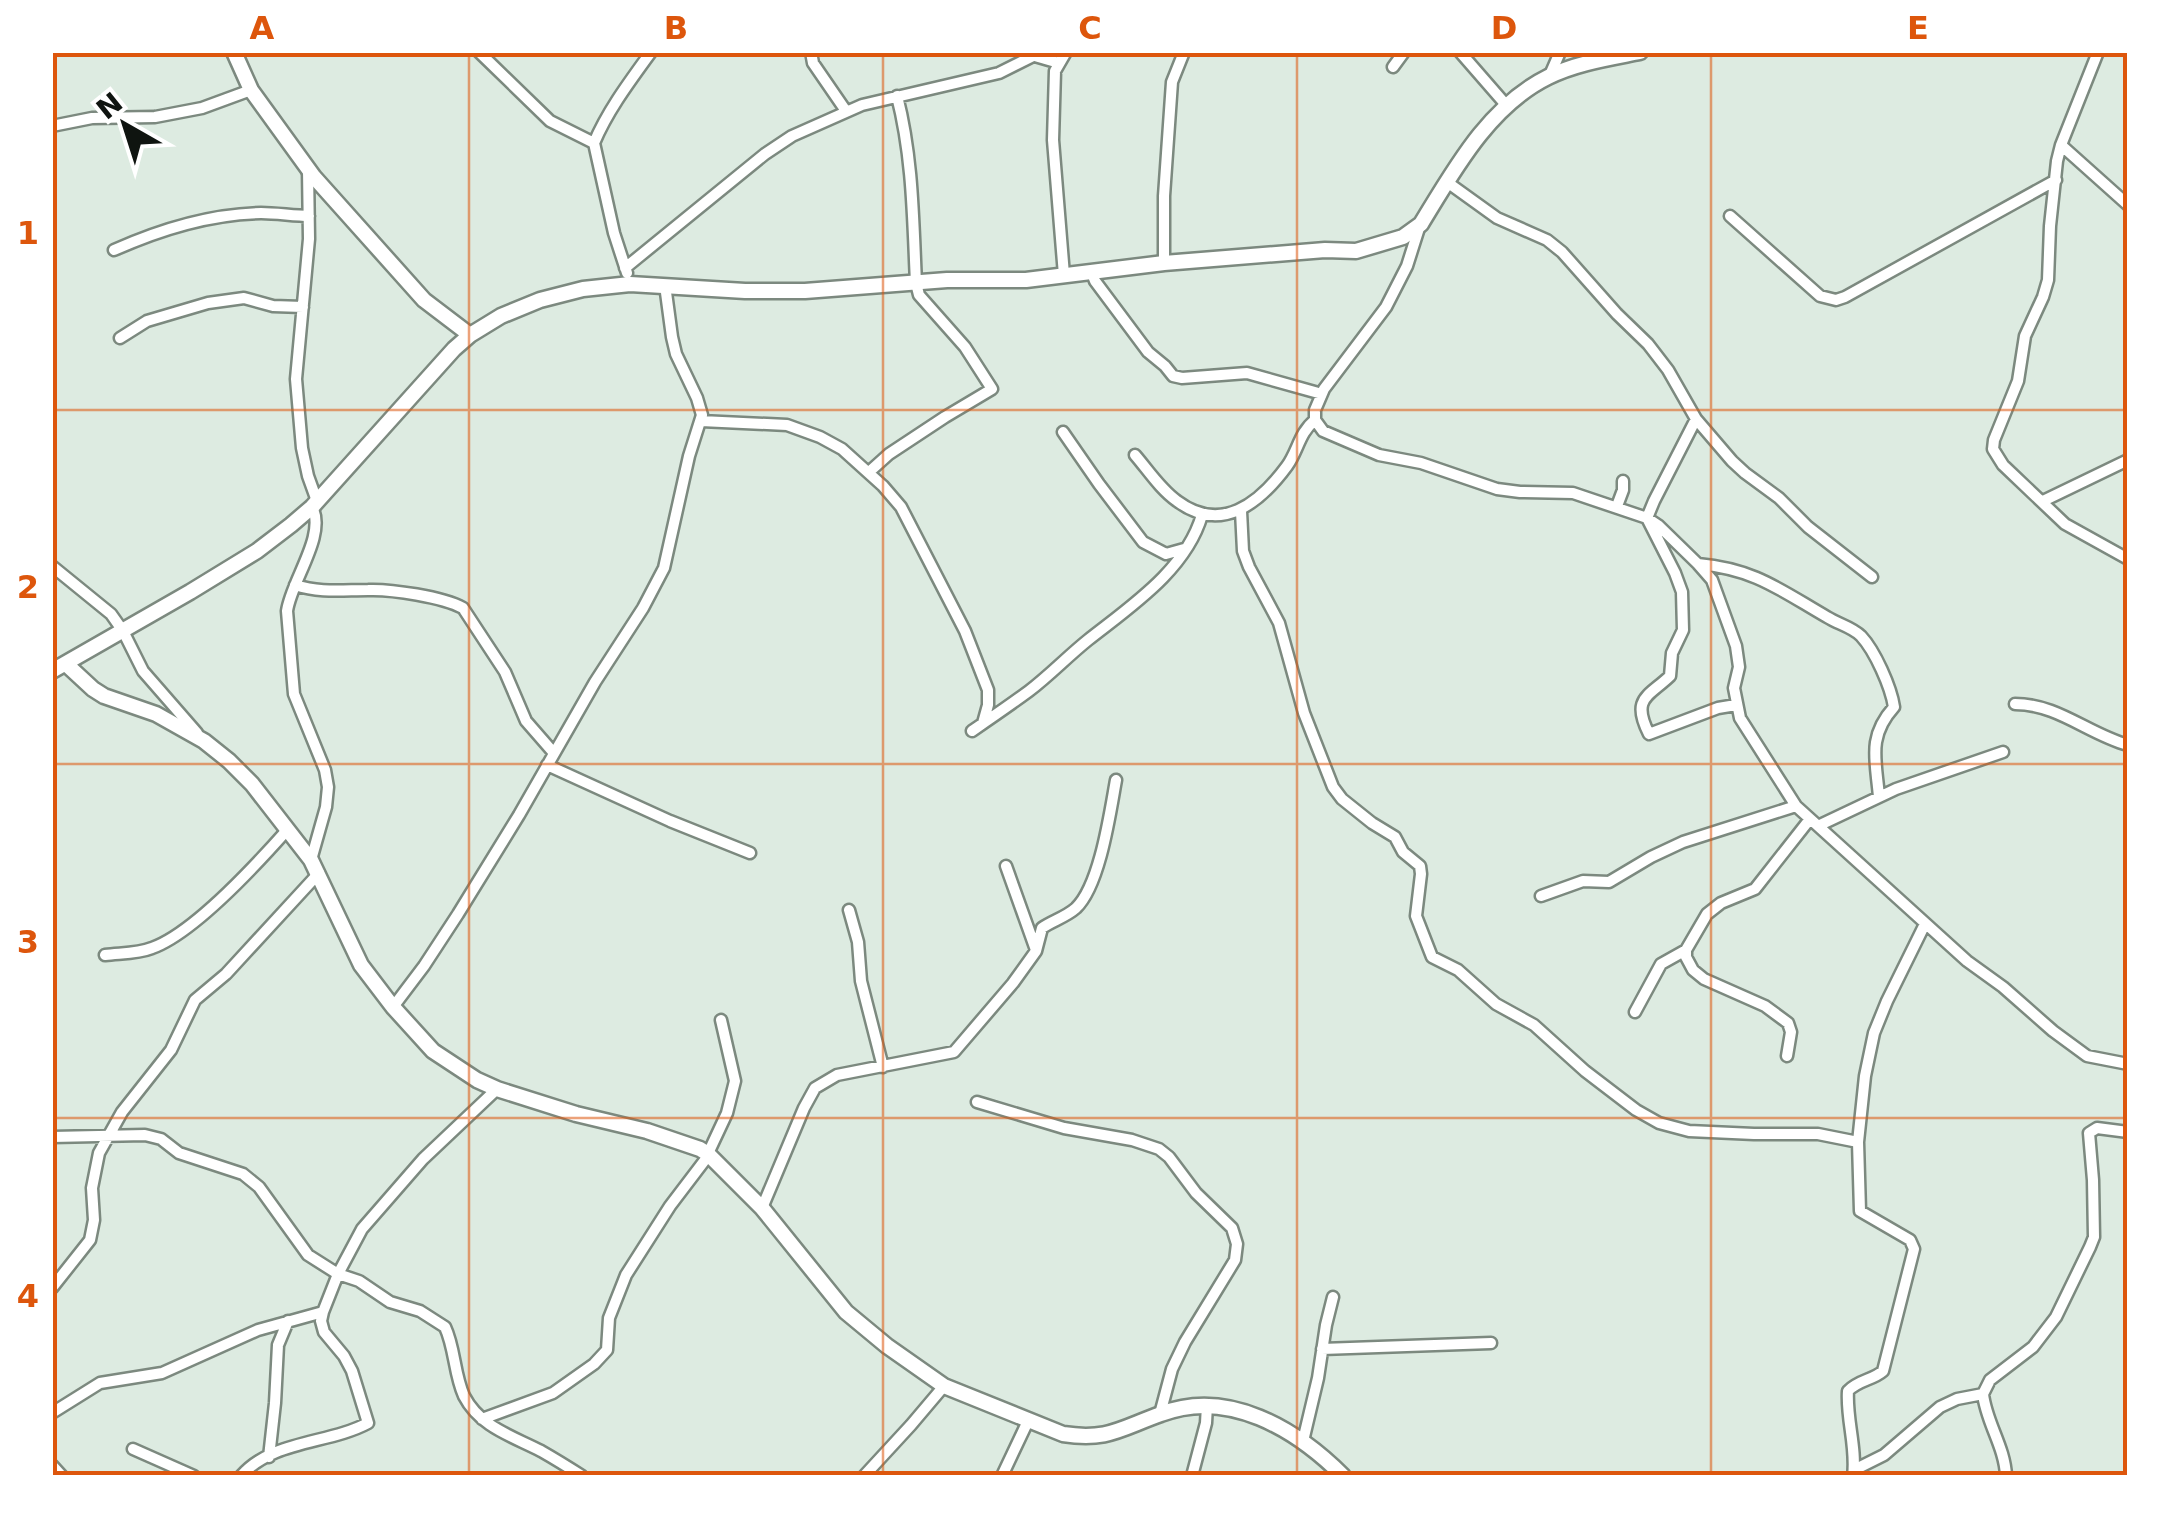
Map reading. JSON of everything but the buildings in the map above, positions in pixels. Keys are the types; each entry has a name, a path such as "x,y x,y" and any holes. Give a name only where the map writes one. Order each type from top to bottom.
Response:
{"street":[{"path":"234,52 251,90 308,169 424,300 470,335"},
{"path":"479,52 550,122 594,143"},
{"path":"630,284 594,143 651,52"},
{"path":"811,52 813,62 846,111"},
{"path":"1021,52 1062,58 1056,71 1053,140 1064,275"},
{"path":"1164,263 1172,82 1184,52"},
{"path":"1393,68 1404,52"},
{"path":"1460,52 1507,106"},
{"path":"1549,76 1560,52"},
{"path":"1135,454 1174,499 1202,515 1241,511 1287,466 1303,432 1314,420 1322,394 1386,307 1407,266 1420,224 1487,127 1507,106 1549,76 1640,52"},
{"path":"2098,52 2056,161 2048,280 2025,336 2018,381 1993,449 2003,465 2074,530 2128,559"},
{"path":"625,268 792,136 846,111 999,73 1033,56"},
{"path":"52,126 92,118 155,117 202,108 251,90"},
{"path":"869,472 889,454 992,390 965,347 922,300 916,284 913,188 897,96"},
{"path":"2061,144 2128,205"},
{"path":"52,1288 86,1248 93,1232 92,1188 99,1153 122,1112 171,1050 195,1000 226,974 315,866 328,787 325,770 294,694 287,611 318,520 302,448 296,379 310,239 308,169"},
{"path":"1730,216 1820,296 1836,300 2056,180"},
{"path":"1446,182 1496,218 1547,240 1562,252 1648,344 1696,419 1744,473 1872,577"},
{"path":"114,250 198,221 263,213 309,216"},
{"path":"1343,1476 1302,1441 1246,1412 1207,1405 1180,1407 1116,1433 1090,1438 1063,1434 944,1386 846,1312 762,1208 708,1154 647,1131 497,1089 433,1052 361,965 315,866 252,784 204,741 156,714 104,696 60,668 257,551 314,504 470,335 501,316 540,300 630,284 772,292 947,280 1026,280 1164,263 1356,250 1403,237 1420,224"},
{"path":"1091,272 1140,342 1173,376 1248,373 1322,394"},
{"path":"393,1008 458,914 519,815 664,568 702,415 676,354 665,285"},
{"path":"120,338 147,321 208,302 249,298 272,306 303,307"},
{"path":"1696,419 1648,518 1682,592 1683,630 1672,653 1670,676 1644,698 1644,723 1650,734 1736,705"},
{"path":"1314,420 1323,431 1379,454 1421,463 1497,489 1573,493 1648,518 1712,580 1736,646 1739,667 1734,688 1740,718 1796,806 1977,970 2075,1048 2093,1058 2128,1064"},
{"path":"701,421 787,425 842,448 869,472 901,507 966,631 988,690 983,723"},
{"path":"1063,432 1144,542 1166,554 1185,549"},
{"path":"2043,501 2128,460"},
{"path":"1617,506 1623,481"},
{"path":"1241,511 1248,567 1282,629 1299,698 1334,787 1342,799 1372,824 1396,837 1403,852 1420,866 1416,916 1432,957 1458,970 1496,1004 1534,1025 1585,1071 1659,1123 1688,1130 1818,1134 1858,1142"},
{"path":"972,731 1132,608 1185,549 1202,515"},
{"path":"1698,564 1762,578 1854,631 1867,644 1894,707 1876,733 1879,797"},
{"path":"52,566 105,608 123,631 143,671 204,741"},
{"path":"295,585 329,592 370,589 426,597 463,608 505,672 526,721 553,752"},
{"path":"2016,704 2037,704 2054,710 2128,745"},
{"path":"1635,1012 1661,964 1686,950 1706,914 1755,889 1815,822 1931,775 2003,752"},
{"path":"547,765 750,853"},
{"path":"762,1208 815,1088 838,1075 954,1052 1014,983 1036,951 1042,928 1074,910 1083,898 1104,840 1116,780"},
{"path":"1541,896 1584,881 1609,882 1683,842 1796,806"},
{"path":"105,955 142,951 166,942 246,874 288,830"},
{"path":"1006,866 1036,951"},
{"path":"849,910 858,942 861,981 883,1067"},
{"path":"1925,924 1886,1001 1874,1034 1866,1076 1858,1142 1860,1212 1910,1240 1914,1249 1883,1370 1848,1391 1854,1473 1884,1455 1940,1406 1983,1394"},
{"path":"1686,950 1687,962 1704,979 1765,1006 1788,1024 1787,1056"},
{"path":"482,1419 553,1393 605,1354 609,1318 626,1275 708,1154 727,1113 734,1081 721,1020"},
{"path":"241,1476 252,1465 286,1448 368,1424 352,1371 324,1332 320,1321 323,1312 362,1229 407,1176 497,1089"},
{"path":"976,1102 1064,1128 1159,1149 1232,1228 1237,1244 1234,1260 1185,1342 1172,1370 1160,1414"},
{"path":"2006,1476 1983,1394 1990,1380 2033,1347 2056,1317 2090,1247 2094,1236 2088,1133 2098,1128 2128,1132"},
{"path":"52,1137 156,1137 180,1153 243,1174 260,1187 308,1255 338,1274 445,1326 464,1394 482,1419 582,1476"},
{"path":"1302,1441 1334,1297"},
{"path":"52,1413 100,1383 168,1370 258,1330 323,1312"},
{"path":"269,1456 278,1345 288,1321"},
{"path":"1322,1349 1491,1342"},
{"path":"864,1476 944,1386"},
{"path":"1192,1476 1207,1405"},
{"path":"1002,1476 1028,1420"},
{"path":"133,1449 194,1476"},
{"path":"52,1465 62,1476"}]}
